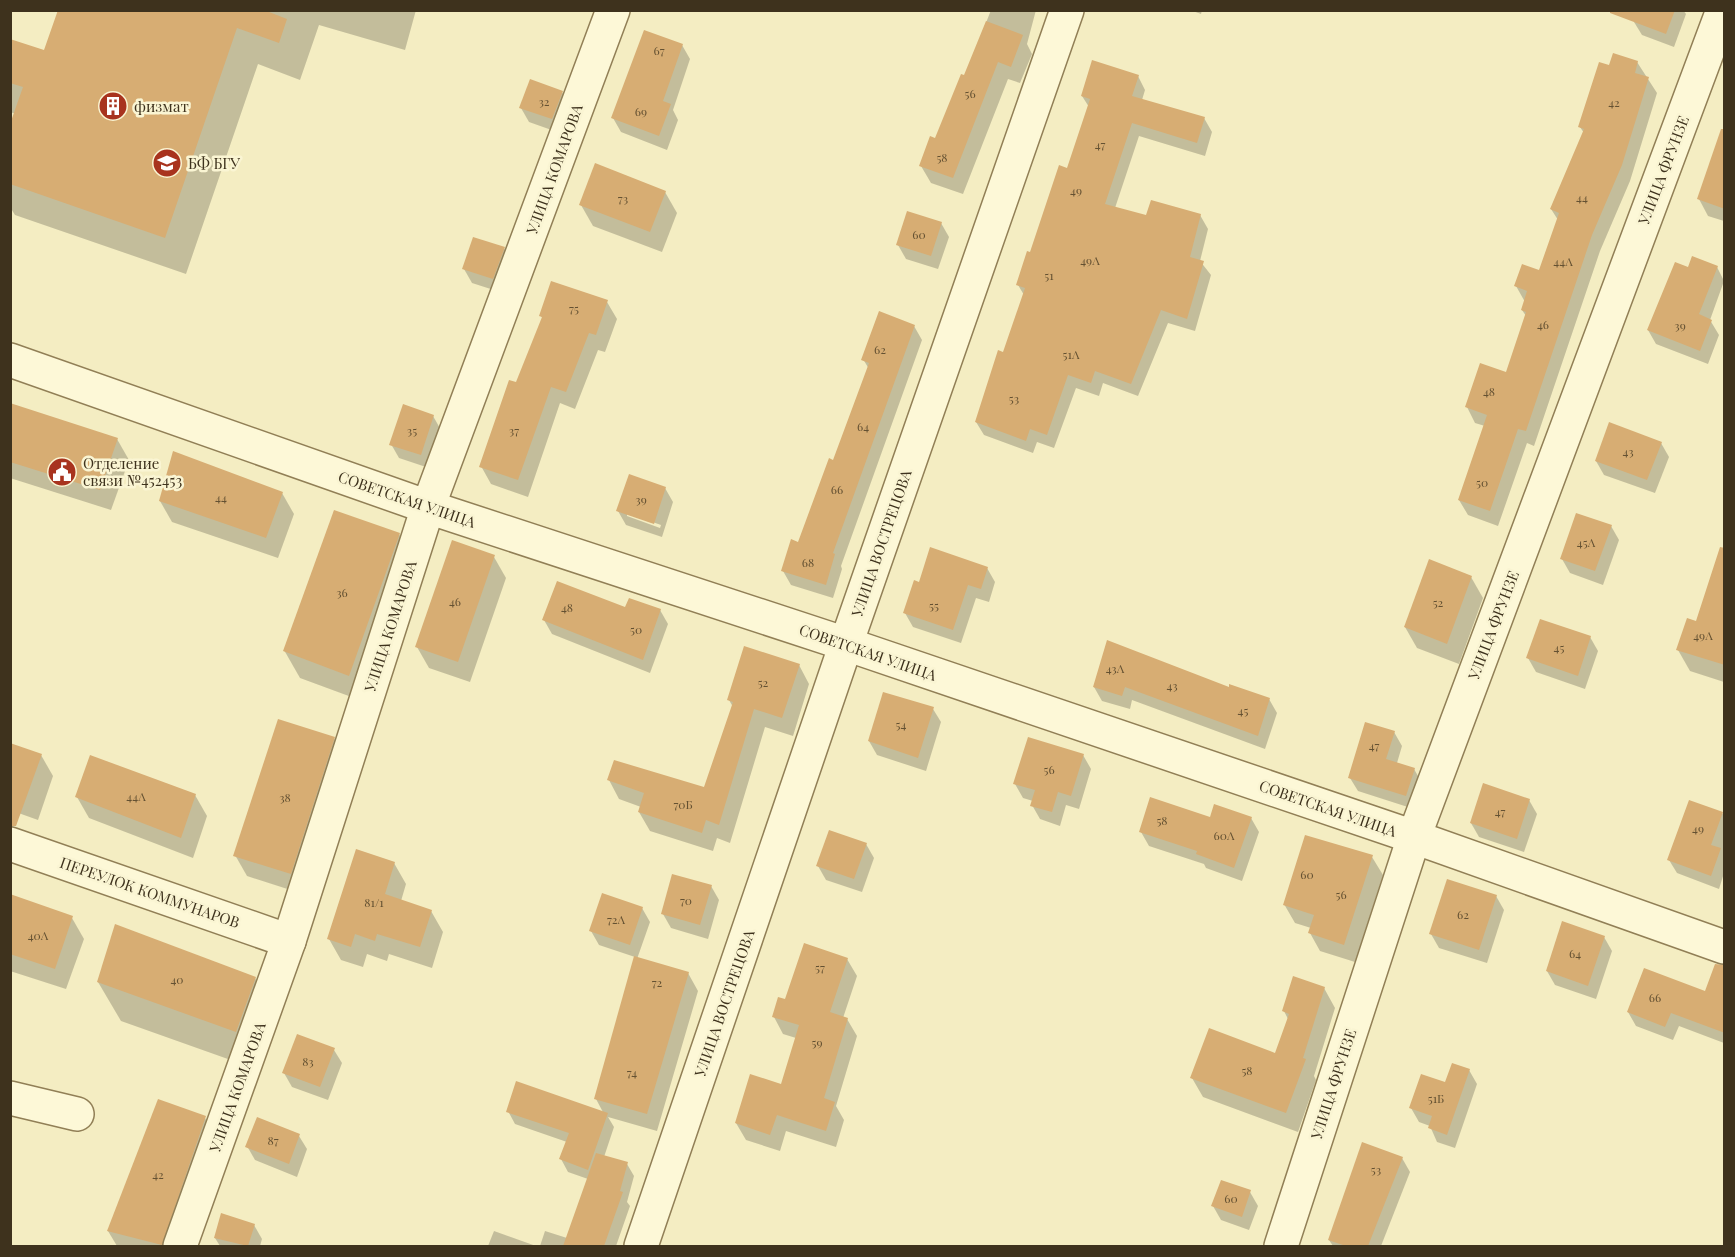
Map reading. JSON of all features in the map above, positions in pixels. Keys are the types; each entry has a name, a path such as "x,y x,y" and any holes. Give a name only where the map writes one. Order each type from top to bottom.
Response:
{"street":[{"name":"УЛИЦА КОМАРОВА","path":"180,1246 289,941 428,507 614,10"},
{"name":"УЛИЦА ВОСТРЕЦОВА","path":"641,1246 846,644 1067,10"},
{"name":"УЛИЦА ФРУНЗЕ","path":"1281,1246 1414,837 1723,10"},
{"name":"СОВЕТСКАЯ УЛИЦА","path":"10,360 428,507 846,644 1414,837 1725,947"},
{"name":"ПЕРЕУЛОК КОММУНАРОВ","path":"10,844 289,941"},
{"path":"10,1098 77,1114"}],"building":[{"name":"физмат","path":"58,10 264,10 287,19 279,43 237,28 165,238 10,184 10,124 23,87 10,83 10,39 44,50"},
{"path":"1610,10 1675,10 1666,34 1610,13"},
{"path":"986,21 1023,35 1011,67 998,62 953,178 919,166 930,136 935,138"},
{"path":"644,30 683,44 663,101 671,104 659,136 611,118"},
{"path":"1613,53 1638,61 1635,73 1649,77 1622,165 1592,235 1526,431 1518,429 1490,511 1458,500 1487,415 1465,407 1480,363 1506,372 1526,312 1521,310 1527,291 1514,286 1522,264 1539,270 1559,213 1550,209 1584,129 1578,127 1599,62 1609,65"},
{"path":"1092,60 1139,75 1132,96 1205,117 1197,143 1132,123 1105,204 1146,215 1151,200 1201,214 1190,257 1204,261 1187,319 1161,310 1131,384 1095,371 1091,383 1068,375 1047,435 1030,429 1026,441 975,422 998,350 1003,352 1025,288 1016,285 1027,251 1030,252 1059,165 1067,168 1090,99 1081,96"},
{"path":"530,79 563,91 552,119 519,108"},
{"path":"1721,129 1725,129 1725,209 1697,199"},
{"path":"595,163 666,191 650,232 579,205"},
{"path":"907,211 942,222 931,256 896,245"},
{"path":"473,237 505,247 493,279 462,269"},
{"path":"1692,256 1718,266 1699,314 1712,320 1700,351 1647,330 1675,262 1688,267"},
{"path":"551,281 608,300 596,335 589,333 566,392 551,387 518,480 479,467 509,380 516,382 542,317 539,316"},
{"path":"879,311 915,325 833,553 835,554 826,585 781,571 791,539 798,542 829,458 833,460 869,363 861,360"},
{"path":"10,403 118,438 100,490 10,462"},
{"path":"403,404 434,415 421,455 389,445"},
{"path":"1609,422 1662,442 1647,480 1595,461"},
{"path":"173,451 283,492 266,538 159,501"},
{"path":"629,474 666,487 654,524 616,511"},
{"path":"334,510 400,533 349,676 283,651"},
{"path":"1576,513 1612,525 1595,571 1560,559"},
{"path":"452,540 495,555 458,662 415,647"},
{"path":"930,547 988,567 981,589 968,585 953,630 903,613 914,580 919,582"},
{"path":"1720,547 1725,548 1725,665 1676,650 1687,618 1696,621"},
{"path":"1429,559 1472,576 1447,644 1404,627"},
{"path":"557,581 625,607 629,598 661,609 643,660 542,620"},
{"path":"1540,619 1591,636 1578,676 1526,658"},
{"path":"1107,640 1229,687 1229,684 1270,698 1258,736 1125,687 1122,696 1093,687"},
{"path":"744,646 800,664 782,718 754,709 719,825 706,820 702,833 638,812 644,793 607,780 614,760 704,787 733,702 727,700"},
{"path":"883,692 934,707 918,758 868,741"},
{"path":"278,719 335,737 291,874 233,856"},
{"path":"1365,722 1395,731 1386,759 1415,768 1406,796 1348,778"},
{"path":"1028,737 1084,754 1071,796 1058,792 1052,812 1030,806 1035,790 1013,784"},
{"path":"10,743 42,754 16,826 10,826"},
{"path":"90,755 196,794 181,838 75,797"},
{"path":"1483,783 1530,799 1517,839 1470,823"},
{"path":"1150,797 1210,817 1214,804 1252,817 1234,868 1196,854 1197,851 1139,832"},
{"path":"1689,800 1723,812 1711,845 1721,848 1711,876 1667,860"},
{"path":"829,830 867,843 854,879 816,866"},
{"path":"1305,835 1373,855 1344,945 1308,933 1314,915 1283,905"},
{"path":"356,849 395,862 385,894 432,910 420,947 377,934 375,941 355,934 351,947 327,939"},
{"path":"672,874 712,885 700,925 661,914"},
{"path":"1447,879 1497,895 1479,950 1429,934"},
{"path":"602,893 643,907 630,945 589,931"},
{"path":"10,894 73,916 55,969 10,954"},
{"path":"1562,921 1605,936 1588,986 1546,971"},
{"path":"115,924 256,977 236,1032 97,982"},
{"path":"804,943 848,958 830,1012 848,1018 824,1098 835,1102 826,1131 777,1115 770,1135 735,1123 750,1074 781,1084 799,1025 772,1017 778,997 785,999"},
{"path":"634,956 689,972 647,1114 594,1099"},
{"path":"1715,964 1725,965 1725,1033 1671,1013 1665,1027 1627,1012 1644,968 1705,991"},
{"path":"1293,976 1325,987 1303,1058 1306,1059 1286,1113 1190,1078 1209,1028 1275,1053 1289,1014 1282,1011"},
{"path":"297,1034 335,1048 320,1087 282,1073"},
{"path":"1452,1063 1470,1069 1447,1135 1428,1128 1432,1116 1409,1108 1421,1074 1445,1082"},
{"path":"516,1081 608,1113 588,1170 559,1159 569,1133 506,1112"},
{"path":"158,1099 206,1116 162,1245 107,1231"},
{"path":"257,1117 300,1134 289,1164 245,1147"},
{"path":"1362,1142 1403,1157 1368,1246 1346,1246 1328,1240"},
{"path":"596,1153 628,1162 620,1191 623,1192 604,1246 563,1246"},
{"path":"1221,1180 1251,1190 1242,1217 1211,1206"},
{"path":"221,1213 255,1224 248,1246 214,1238"}],"place":[{"name":"физмат","path":"113,106"},
{"name":"БФ БГУ","path":"167,163"},
{"name":"Отделение связи №452453","path":"62,472"}]}
